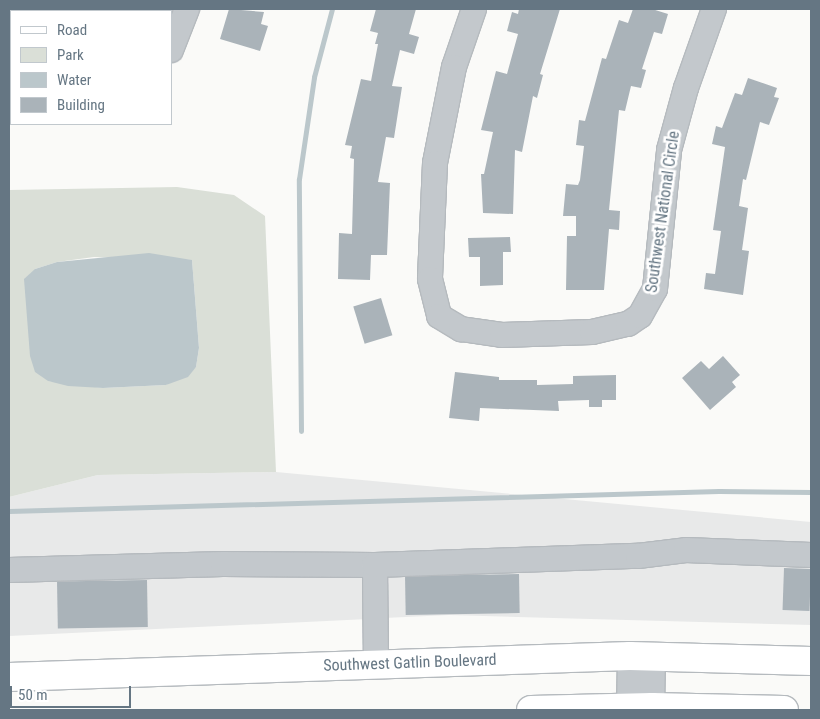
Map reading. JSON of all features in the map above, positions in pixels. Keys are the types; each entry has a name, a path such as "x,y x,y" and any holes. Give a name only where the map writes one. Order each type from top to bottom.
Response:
{"main road":[{"name":"Southwest Gatlin Boulevard","path":"9,677 642,655 811,661"},
{"path":"531,710 784,710"}],"street":[{"path":"172,47 187,9"},
{"name":"Southwest National Circle","path":"474,9 454,67 436,155 430,228 430,279 439,316 461,330 502,335 592,332 628,324 640,316 655,289 669,150 686,88 714,9"},
{"path":"9,570 223,564 375,565 638,556 686,550 811,555"},
{"path":"375,565 376,664"},
{"path":"641,709 642,655"}],"shaded area":[{"path":"276,472 811,522 811,625 449,615 384,618 375,556 368,619 9,636 9,497 98,475"}],"green space":[{"path":"177,187 234,195 265,216 276,472 98,475 9,497 9,190","holes":["94,257 192,260 199,348 196,367 166,385 103,388 48,381 35,269 57,262"]}],"water":[{"path":"149,253 192,260 199,348 196,367 188,377 166,385 103,388 68,386 48,381 35,372 30,356 24,279 35,269 57,262"}],"building":[{"path":"229,9 264,12 261,24 268,26 260,51 220,39"},
{"path":"376,9 416,9 409,34 419,37 414,54 400,50 392,86 402,87 394,138 386,137 378,182 390,183 387,255 371,255 370,280 338,279 339,233 352,234 354,159 350,158 352,146 345,145 361,79 371,81 378,44 375,44 378,33 370,31"},
{"path":"519,9 560,9 540,74 543,75 537,98 533,96 522,152 515,150 513,214 483,213 481,174 484,174 493,132 481,130 496,71 507,74 518,34 507,31 512,12 518,14"},
{"path":"633,9 652,9 668,14 662,34 654,32 642,69 646,70 641,88 631,86 625,111 619,110 609,210 620,211 619,230 609,229 604,290 566,290 567,236 576,236 576,216 563,216 566,184 578,185 580,180 584,146 576,145 579,120 585,121 602,58 606,59 619,20 628,23"},
{"path":"748,78 777,88 774,97 779,98 769,125 760,122 746,180 743,179 739,206 748,208 742,250 749,251 743,295 704,289 706,273 715,274 721,231 713,230 725,147 712,144 716,126 722,128 735,93 742,95"},
{"path":"510,237 511,252 503,252 503,285 480,286 480,257 469,257 468,238"},
{"path":"381,298 392,335 365,344 353,306"},
{"path":"723,356 740,375 732,382 736,387 710,410 682,378 701,361 709,369"},
{"path":"455,372 499,377 499,380 537,380 537,385 573,384 573,376 616,375 616,400 602,400 602,407 589,407 589,400 558,401 559,411 480,408 479,421 449,418"},
{"path":"784,568 811,569 810,611 783,610"},
{"path":"519,574 520,613 406,615 405,576"},
{"path":"147,580 148,627 58,629 57,582"}],"waterway":[{"path":"301,431 299,179 314,77 332,9"},
{"path":"9,511 719,491 811,492"}]}
